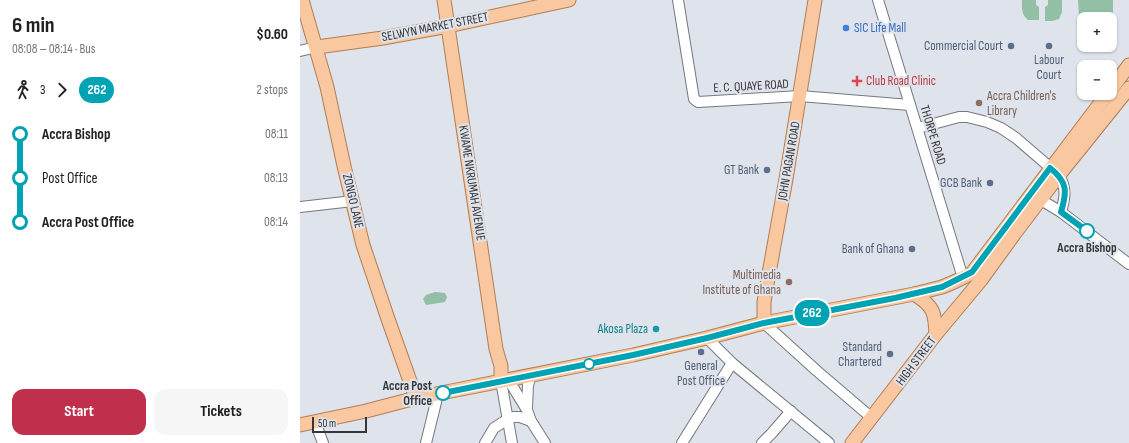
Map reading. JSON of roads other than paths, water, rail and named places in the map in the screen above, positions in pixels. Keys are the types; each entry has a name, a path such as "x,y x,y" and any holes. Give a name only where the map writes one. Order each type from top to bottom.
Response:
{"main road":[{"name":"ZONGO LANE","path":"302,0 327,87 363,245 416,398"},
{"name":"KWAME NKRUMAH AVENUE","path":"444,0 496,349 505,380"},
{"name":"SELWYN MARKET STREET","path":"316,47 383,38 448,26 569,0"},
{"name":"JOHN PAGAN ROAD","path":"764,323 764,302 815,0"},
{"path":"1117,82 1129,66"},
{"path":"972,277 1055,172 1129,88"},
{"path":"300,425 416,398 633,355 764,323 914,294 972,277 1015,233 1041,200 1055,172 1104,100"},
{"name":"HIGH STREET","path":"852,443 936,334 972,277"},
{"path":"914,294 922,299 933,313 935,318 936,334"}],"street":[{"name":"E. C. QUAYE ROAD","path":"678,0 694,99 698,102 800,96 910,105"},
{"name":"THORPE ROAD","path":"878,0 910,105 972,277"},
{"name":"SELWYN MARKET STREET","path":"300,51 316,47"},
{"path":"918,128 959,117 967,117 987,122 1001,128 1016,138 1055,172 1063,182 1065,198 1061,212"},
{"path":"1041,200 1061,212 1129,264"},
{"path":"300,207 353,201"},
{"path":"764,323 872,418"},
{"path":"707,338 732,363 829,443"},
{"path":"682,443 732,363"},
{"path":"527,410 528,385 531,375"},
{"path":"505,380 527,410 531,421 545,443"},
{"path":"505,380 508,419 512,443"},
{"path":"426,443 438,394"},
{"path":"762,443 791,411"},
{"path":"485,443 494,428 508,419 520,417 531,421"},
{"path":"315,422 323,443"}],"place":[{"name":"SIC Life Mall","path":"846,28"},
{"name":"Commercial Court","path":"1011,46"},
{"name":"Labour Court","path":"1049,46"},
{"name":"Club Road Clinic","path":"857,81"},
{"name":"Accra Children's Library","path":"979,103"},
{"name":"GT Bank","path":"767,170"},
{"name":"GCB Bank","path":"990,183"},
{"name":"Accra Bishop","path":"1087,231"},
{"name":"Bank of Ghana","path":"912,249"},
{"name":"Multimedia Institute of Ghana","path":"789,282"},
{"name":"Akosa Plaza","path":"656,329"},
{"name":"General Post Office","path":"701,352"},
{"name":"Standard Chartered","path":"890,354"},
{"name":"Accra Post Office","path":"443,393"}]}
